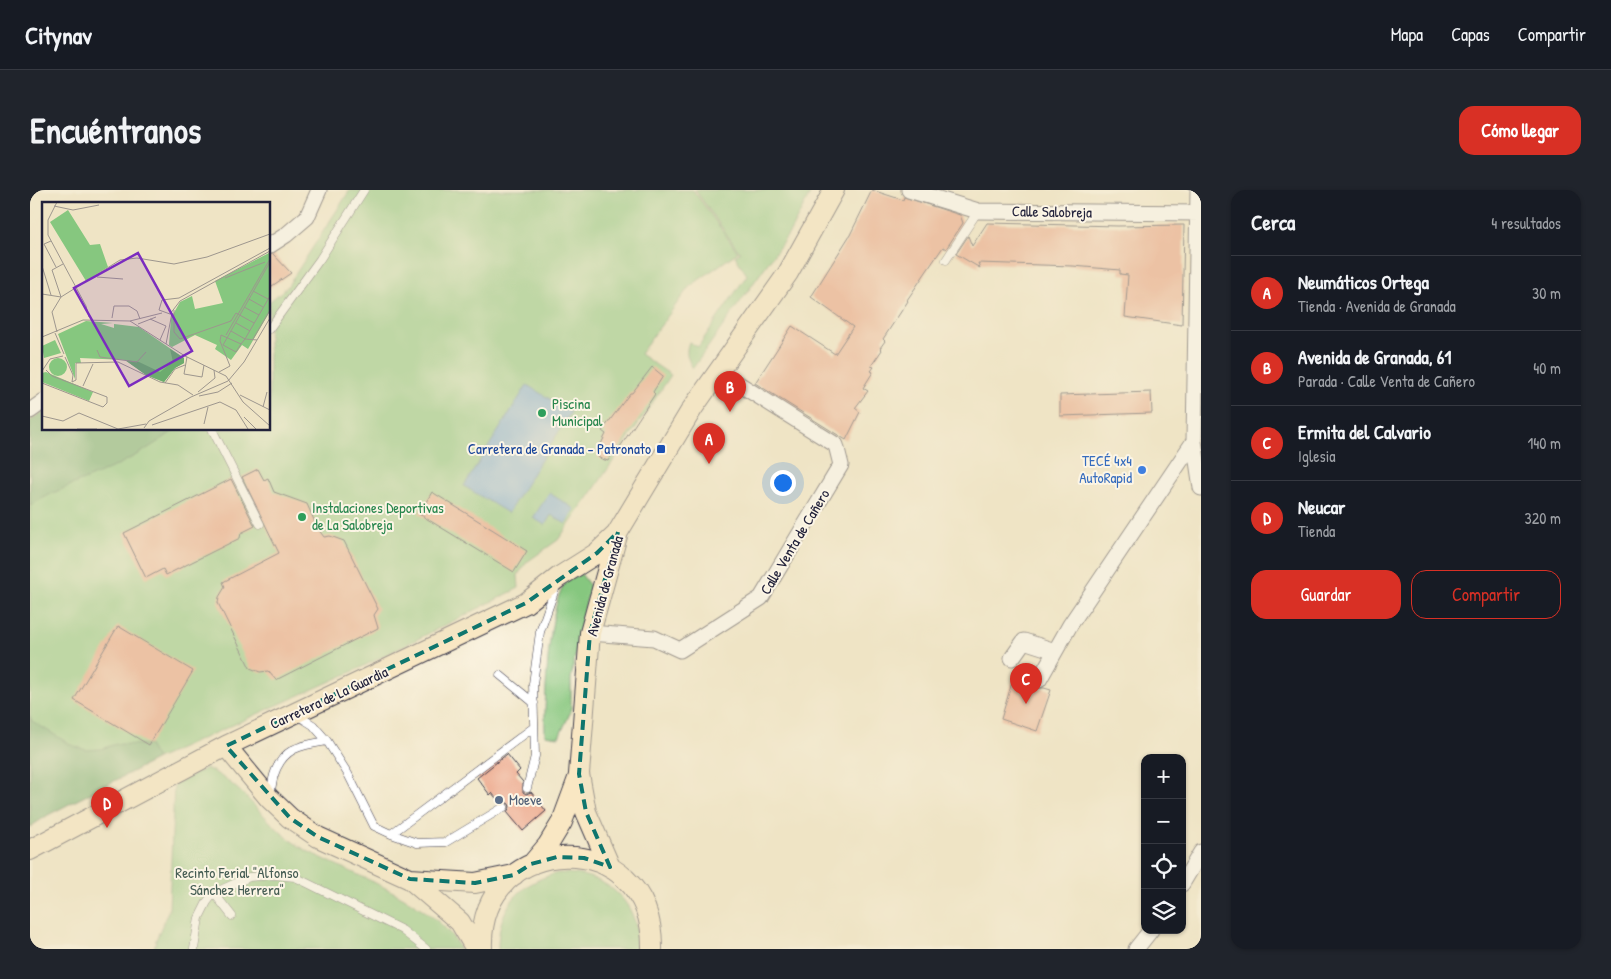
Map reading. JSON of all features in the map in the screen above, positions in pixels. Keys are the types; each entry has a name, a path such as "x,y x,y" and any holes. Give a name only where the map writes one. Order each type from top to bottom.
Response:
{"street":[{"path":"270,245 307,218 319,190"},
{"name":"Avenida de Granada","path":"610,867 586,812 580,774 590,633 618,532 692,410 788,273 834,190"},
{"name":"Calle Salobreja","path":"909,190 978,211 1200,213"},
{"path":"1198,190 1200,213 1194,442 1201,488"},
{"name":"Calle Venta de Cañero","path":"590,633 654,638 680,650 761,598 841,465 836,445 739,384"},
{"path":"30,411 42,402"},
{"path":"1039,680 1075,617 1194,442"},
{"name":"Carretera de La Guardia","path":"30,850 226,746 526,603 559,577 598,553 618,532"},
{"path":"1012,658 1024,641 1055,651"},
{"path":"226,746 269,798 290,818 318,837 410,880 460,922 476,949"},
{"name":"Avenida de Granada","path":"531,864 548,845 562,822 580,774"},
{"path":"1186,877 1201,852"},
{"path":"482,949 484,924 488,910 503,885 531,864 544,859 571,856 598,862 610,867 631,885 643,902 650,922 652,949"},
{"path":"410,880 474,883 514,875"},
{"path":"1136,949 1148,934"}],"lane":[{"path":"270,328 320,259 364,190"},
{"path":"946,260 978,211"},
{"path":"213,430 260,524"},
{"path":"527,788 535,756 533,684 540,632 559,577"},
{"path":"500,674 534,703"},
{"path":"296,714 313,725 327,741 348,774 374,826 391,834 417,844 446,842 504,807"},
{"path":"391,834 534,727"},
{"path":"269,798 274,774 284,756 297,747 327,741"},
{"path":"194,949 199,918 214,893 249,877 274,875 295,877 402,930 426,949"},
{"path":"214,893 232,916"}],"highlighted area":[{"path":"618,532 590,633 579,774 586,812 610,867 584,858 557,857 531,864 514,875 475,883 410,879 318,837 290,818 226,746 526,603 597,553"}],"green space":[{"name":"Instalaciones Deportivas de La Salobreja","path":"350,190 693,190 738,252 689,287 640,354 671,375 558,540 527,562 518,575 519,588 358,669 157,759 48,815 30,827 30,421 42,412 42,430 270,430 270,301 287,287"},
{"path":"695,190 812,190 790,232 693,368 687,355 689,342 698,347 747,275 735,256 740,253"},
{"path":"42,412 42,430 175,430 125,461 39,500 30,506 30,421"},
{"path":"581,574 590,586 571,679 571,711 559,737 545,735 548,654 555,608 567,581"},
{"path":"30,716 32,721 71,745 86,750 101,749 116,744 149,745 157,759 48,815 30,827"},
{"name":"Recinto Ferial \"Alfonso Sánchez Herrera\"","path":"206,768 233,785 286,837 302,848 381,885 420,907 437,920 460,949 154,949 169,909 174,785"},
{"path":"558,873 590,877 616,892 626,903 633,917 637,932 637,949 498,949 502,921 513,899 532,883"}],"water":[{"path":"527,385 571,412 508,513 464,486"},
{"path":"549,493 575,509 566,524 551,515 545,525 533,518"}],"building":[{"path":"872,190 903,200 904,197 960,215 963,223 946,249 943,247 883,339 885,341 880,348 882,350 871,366 874,367 871,371 873,372 863,388 868,391 855,408 860,412 846,440 755,383 792,326 835,354 853,327 811,297 850,235"},
{"path":"987,223 1118,226 1184,225 1182,325 1125,317 1128,275 1120,274 1120,270 1073,266 978,263 980,268 956,254 968,236 972,246"},
{"path":"273,254 291,273 270,287 270,255"},
{"path":"652,367 663,376 653,392 655,394 618,450 614,450 608,461 599,458 597,452 606,434 602,431"},
{"path":"1151,392 1152,413 1060,416 1060,395"},
{"path":"258,469 264,480 268,478 274,492 307,504 318,529 324,537 330,536 344,541 378,609 374,615 378,628 276,680 268,671 260,672 250,668 218,603 225,587 223,582 279,553 242,477"},
{"path":"231,479 255,526 241,533 240,538 166,575 163,569 146,578 124,533"},
{"path":"432,492 527,551 514,572 419,514"},
{"path":"118,626 193,671 149,745 74,700"},
{"path":"1013,679 1031,684 1035,688 1051,690 1037,731 1001,719"},
{"path":"507,754 520,770 516,774 523,782 523,792 526,794 531,792 546,811 523,831 507,812 510,807 509,804 504,801 500,803 492,793 490,795 477,778"}],"place":[{"name":"Avenida de Granada, 61","path":"730,412"},
{"name":"Piscina Municipal","path":"542,413"},
{"name":"Carretera de Granada - Patronato","path":"661,449"},
{"name":"Neumáticos Ortega","path":"709,464"},
{"name":"TECÉ 4x4 AutoRapid","path":"1142,470"},
{"name":"Instalaciones Deportivas de La Salobreja","path":"302,517"},
{"name":"Ermita del Calvario","path":"1026,704"},
{"name":"Moeve","path":"499,800"},
{"name":"Neucar","path":"107,828"}]}
